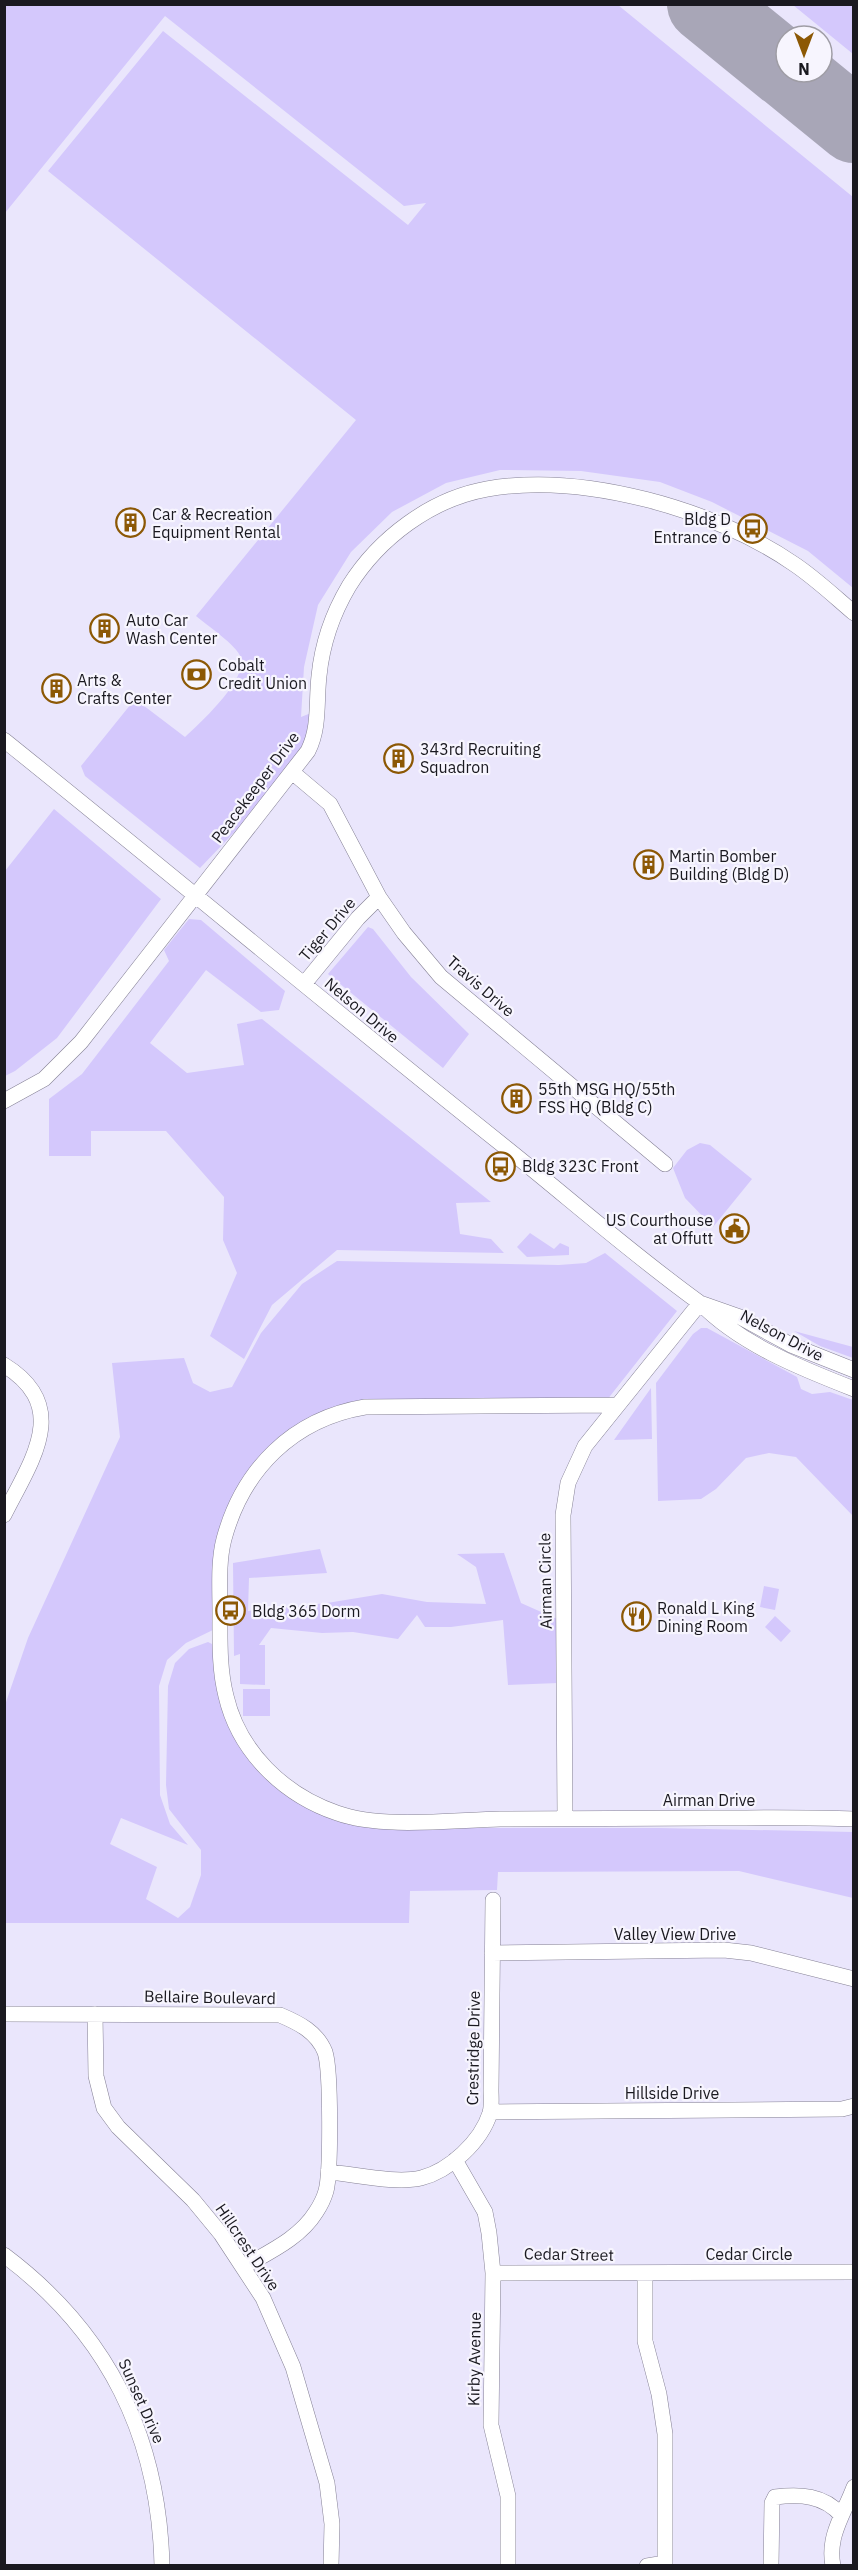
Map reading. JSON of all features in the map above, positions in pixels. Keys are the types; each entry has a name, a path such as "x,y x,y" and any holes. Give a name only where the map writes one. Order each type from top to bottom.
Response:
{"street":[{"name":"Peacekeeper Drive","path":"196,894 308,751 315,735 319,673 325,647 336,614 350,586 382,545 400,529 437,506 486,489 524,486 577,487 636,497 689,511 731,529 793,563 854,613"},
{"name":"Nelson Drive","path":"4,740 196,894 609,1235 700,1303 713,1316 760,1346 804,1369 854,1389"},
{"name":"Travis Drive","path":"292,772 330,804 379,897 404,933 441,977 665,1164"},
{"path":"4,1101 44,1079 69,1056 196,894"},
{"name":"Tiger Drive","path":"304,984 358,918 379,897"},
{"name":"Nelson Drive","path":"700,1303 740,1317 791,1345 854,1370"},
{"path":"565,1818 389,1821 359,1818 327,1809 280,1781 260,1762 244,1740 225,1696 220,1636 222,1548 240,1494 272,1452 301,1429 336,1414 365,1407 617,1405 700,1303"},
{"path":"4,1365 29,1384 42,1413 42,1430 38,1448 4,1515"},
{"name":"Airman Circle","path":"565,1818 562,1557 565,1495 579,1456 617,1405"},
{"name":"Airman Drive","path":"565,1818 854,1820"},
{"name":"Crestridge Drive","path":"328,2172 390,2178 420,2178 455,2160 474,2140 490,2112 493,1900"},
{"name":"Valley View Drive","path":"492,1953 724,1950 751,1953 854,1979"},
{"name":"Bellaire Boulevard","path":"4,2014 280,2015 299,2023 316,2037 325,2053 329,2074 326,2189 322,2201 307,2224 294,2236 243,2267"},
{"name":"Hillcrest Drive","path":"95,2014 96,2076 104,2108 118,2127 193,2200 221,2234 263,2298 294,2367 327,2483 332,2524 331,2565"},
{"name":"Hillside Drive","path":"490,2112 842,2109 854,2106"},
{"name":"Kirby Avenue","path":"455,2160 485,2212 493,2273 491,2416 508,2496 508,2565"},
{"name":"Sunset Drive","path":"4,2255 57,2300 79,2325 103,2357 124,2396 147,2457 157,2505 162,2565"},
{"name":"Cedar Circle","path":"645,2274 854,2272"},
{"name":"Cedar Street","path":"493,2273 645,2274"},
{"path":"645,2274 645,2341 659,2394 665,2434 665,2564 647,2565"},
{"path":"833,2565 832,2543 841,2515 854,2487"},
{"path":"771,2565 772,2503 776,2497 794,2495 814,2498 834,2507 841,2515"}],"shaded area":[{"path":"5,5 618,5 853,197 853,588 808,551 712,502 660,482 581,471 500,470 446,483 392,512 351,552 318,605 304,667 301,717 311,713 310,738 246,820 200,868 85,776 81,766 135,699 185,737 230,689 241,667 241,658 228,641 196,616 356,420 48,171 163,31 408,225 426,203 404,206 165,16 5,213"},
{"path":"793,5 853,5 853,54 834,38 834,24 816,24"},
{"path":"54,809 161,899 57,1038 15,1071 5,1076 5,871"},
{"path":"189,919 201,920 285,991 279,1010 261,1012 206,970 150,1043 187,1073 244,1065 237,1024 262,1019 491,1202 456,1203 460,1234 491,1239 504,1253 337,1250 272,1305 244,1359 210,1336 237,1273 223,1240 224,1197 166,1131 91,1131 91,1156 49,1156 49,1099 82,1074 169,961 164,950"},
{"path":"368,927 373,929 411,977 469,1034 443,1068 328,974"},
{"path":"700,1143 710,1145 752,1179 713,1227 685,1198 673,1168 687,1150"},
{"path":"530,1233 554,1249 560,1243 569,1247 569,1255 527,1257 517,1247"},
{"path":"605,1253 677,1311 607,1400 314,1417 277,1439 246,1474 228,1507 215,1629 186,1643 167,1660 159,1686 160,1795 170,1824 188,1845 121,1818 110,1844 157,1867 146,1899 178,1918 190,1907 201,1875 201,1850 169,1809 166,1785 168,1686 175,1663 189,1649 208,1642 214,1645 247,1756 287,1796 336,1821 384,1828 659,1828 853,1832 853,1898 739,1871 498,1872 497,1890 410,1891 409,1923 5,1923 5,1705 28,1638 120,1437 112,1363 184,1358 193,1383 210,1392 232,1387 261,1333 302,1284 337,1261 559,1265 586,1263"},
{"path":"701,1328 707,1328 797,1377 801,1389 812,1394 830,1392 853,1400 853,1516 796,1457 769,1453 746,1458 716,1489 701,1499 658,1501 656,1383 693,1334"},
{"path":"794,1331 853,1347 853,1358 820,1346"},
{"path":"651,1388 652,1439 614,1440"},
{"path":"320,1549 327,1573 249,1578 248,1611 327,1603 382,1594 427,1602 486,1604 476,1567 457,1554 504,1553 521,1603 557,1619 558,1683 508,1685 503,1620 451,1627 425,1627 417,1615 398,1639 353,1632 322,1633 271,1628 259,1645 265,1645 265,1685 240,1684 240,1654 234,1656 233,1563"},
{"path":"764,1586 779,1589 775,1610 760,1607"},
{"path":"775,1616 791,1631 781,1642 765,1627"},
{"path":"243,1689 270,1689 270,1716 243,1716"}],"runway":[{"path":"705,4 774,60"},
{"path":"804,84 854,125"}],"place":[{"name":"Car & Recreation Equipment Rental","path":"131,523"},
{"name":"Bldg D Entrance 6","path":"752,528"},
{"name":"Auto Car Wash Center","path":"105,629"},
{"name":"Cobalt Credit Union","path":"197,674"},
{"name":"Arts & Crafts Center","path":"56,689"},
{"name":"343rd Recruiting Squadron","path":"399,758"},
{"name":"Martin Bomber Building (Bldg D)","path":"648,865"},
{"name":"55th MSG HQ/55th FSS HQ (Bldg C)","path":"517,1098"},
{"name":"Bldg 323C Front","path":"501,1166"},
{"name":"US Courthouse at Offutt","path":"734,1229"},
{"name":"Bldg 365 Dorm","path":"231,1611"},
{"name":"Ronald L King Dining Room","path":"636,1617"}]}
